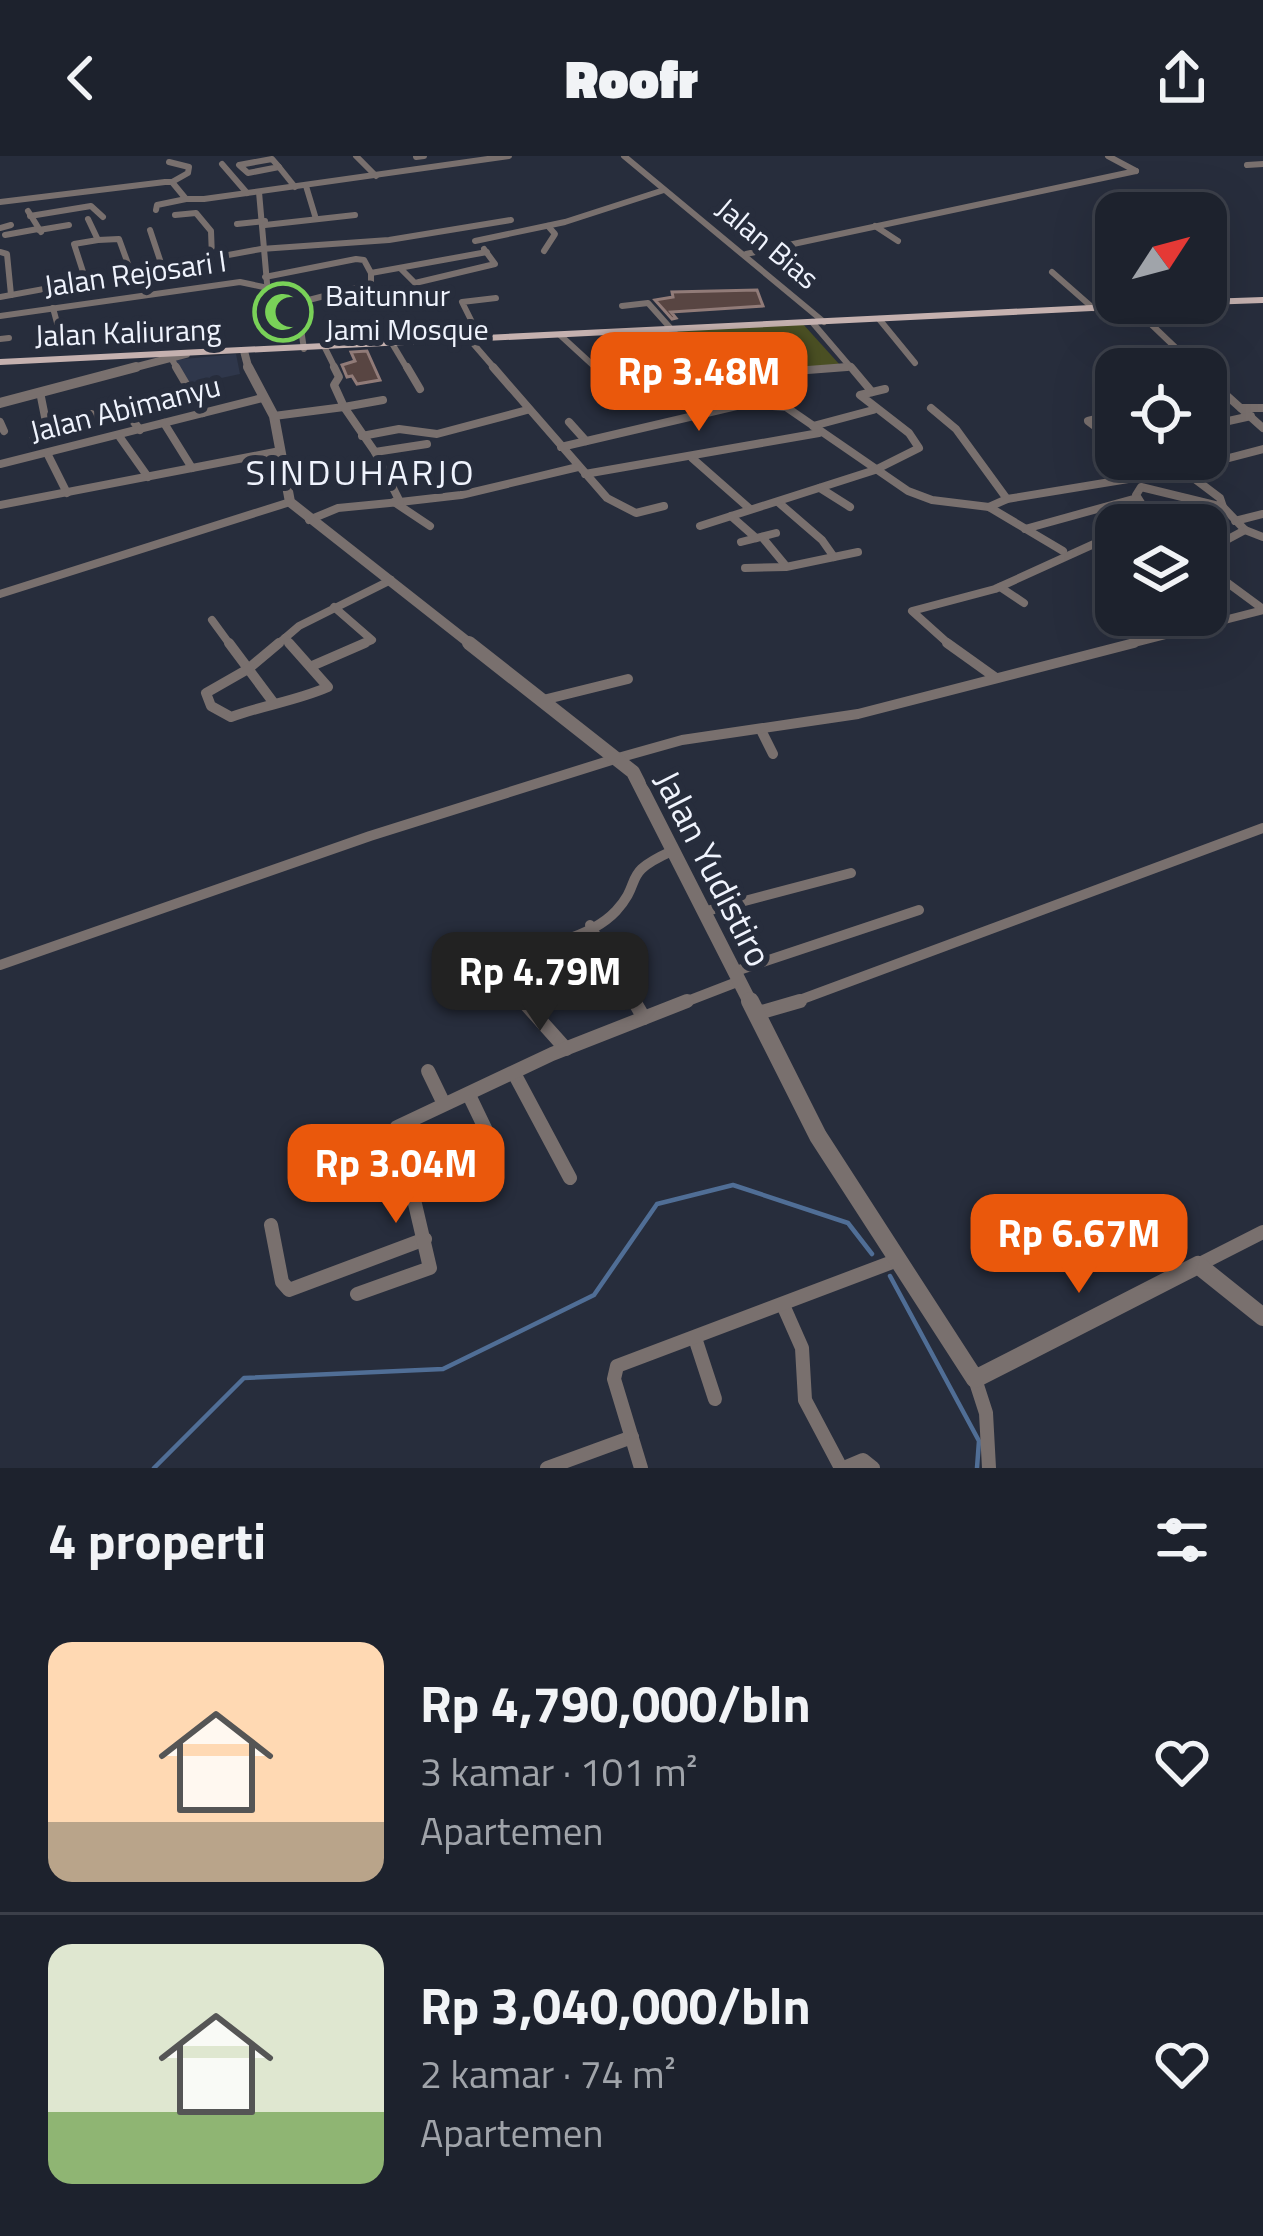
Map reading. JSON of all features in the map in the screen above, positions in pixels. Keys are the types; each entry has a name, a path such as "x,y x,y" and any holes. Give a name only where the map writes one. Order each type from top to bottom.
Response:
{"main road":[{"path":"1227,301 1263,300"},
{"name":"Jalan Kaliurang","path":"0,362 164,358 1094,308"}],"street":[{"path":"356,156 376,176"},
{"path":"419,156 426,168"},
{"path":"155,210 156,205 186,199 509,156"},
{"name":"Jalan Bias","path":"624,156 746,254 818,322 848,367 872,392"},
{"path":"746,254 1136,171 1108,156"},
{"path":"279,167 248,172 239,165 269,159 279,167 295,187"},
{"path":"0,202 172,182 188,173 189,166 169,162"},
{"path":"222,164 247,193"},
{"path":"1247,165 1263,164"},
{"path":"172,182 186,199"},
{"path":"307,185 316,219"},
{"path":"121,187 122,198"},
{"path":"475,241 548,226 664,190"},
{"path":"259,192 268,288"},
{"path":"25,202 39,230"},
{"path":"30,216 92,206 103,217"},
{"path":"175,214 196,212 212,231 212,257"},
{"path":"237,224 355,214"},
{"path":"88,219 98,239"},
{"path":"0,297 261,248 458,232 511,220"},
{"path":"400,269 413,283 495,264 448,221"},
{"path":"3,231 11,225"},
{"path":"3,231 69,225"},
{"path":"877,225 899,241"},
{"path":"544,251 555,234 548,226"},
{"path":"150,230 162,266"},
{"path":"86,281 74,244 119,238 131,272"},
{"path":"311,244 320,267"},
{"path":"371,273 487,252"},
{"path":"0,253 7,254 11,295"},
{"path":"447,257 454,273"},
{"path":"265,277 360,259 371,273 376,297"},
{"path":"1052,272 1094,308"},
{"name":"Jalan Rejosari I","path":"0,316 218,284 268,288 297,303"},
{"path":"304,349 297,303 371,284"},
{"path":"496,298 462,302 475,340 527,410 607,498 634,513 664,506"},
{"path":"622,306 648,303 691,355 745,404"},
{"path":"53,308 60,334"},
{"path":"879,319 915,363"},
{"path":"1150,324 1176,348"},
{"path":"560,335 596,368 691,355"},
{"path":"393,345 420,389"},
{"path":"325,348 339,377 334,385 344,407 375,452 397,502 430,526"},
{"path":"0,594 290,502 274,416 244,351"},
{"path":"0,403 164,358 203,413"},
{"path":"714,376 848,367"},
{"path":"700,526 875,470 921,446 873,410 860,394 885,389"},
{"path":"40,392 48,432"},
{"path":"1227,395 1263,428"},
{"name":"Jalan Abimanyu","path":"0,464 262,398"},
{"path":"274,416 383,400"},
{"path":"561,447 745,404 786,407 875,470 932,500 989,507 1063,551"},
{"path":"122,406 140,430"},
{"path":"931,408 967,438 986,477 1006,499"},
{"path":"1241,408 1263,408"},
{"path":"362,436 399,429 437,434 527,410"},
{"path":"309,520 338,508 461,495 582,470 692,458 816,430 873,410"},
{"path":"33,440 48,432 91,427 91,414"},
{"path":"1227,421 1251,416"},
{"path":"569,422 586,441"},
{"path":"164,423 192,468"},
{"path":"119,436 148,477"},
{"path":"375,452 427,444"},
{"path":"1227,458 1263,449"},
{"path":"0,505 280,451"},
{"path":"47,453 67,493"},
{"path":"692,458 750,509"},
{"path":"989,507 1006,499 1122,480"},
{"path":"1196,480 1222,504"},
{"path":"1141,504 1137,490 1150,487 1206,504"},
{"path":"820,488 850,507"},
{"path":"1024,529 1137,498"},
{"name":"Jalan Yudistiro","path":"290,502 633,772 818,1136 895,1262 975,1379"},
{"path":"778,502 822,540 834,557"},
{"path":"1227,511 1245,530 1263,537"},
{"path":"1235,521 1263,514"},
{"path":"731,516 759,537 786,567"},
{"path":"1227,540 1245,530"},
{"path":"741,542 776,533"},
{"path":"996,678 926,628 912,611 1000,587 1063,551 1095,541"},
{"path":"745,568 786,567 858,552"},
{"path":"284,637 328,687 293,702 273,702 230,717 211,706 206,693 248,669 284,637 391,580"},
{"path":"1227,583 1263,610"},
{"path":"1000,587 1024,603"},
{"path":"312,666 372,640 334,607"},
{"path":"0,965 287,863 682,740 858,713 1263,610"},
{"path":"212,620 273,702"},
{"path":"543,700 628,680"},
{"path":"761,730 773,754"},
{"path":"755,1014 819,996 1263,828"},
{"path":"566,1049 483,957 558,945 620,907 639,866 672,851"},
{"path":"704,913 851,873"},
{"path":"357,1294 428,1270 397,1127 735,977 919,910"},
{"path":"590,926 644,1018"},
{"path":"458,992 495,972"},
{"path":"428,1071 444,1104"},
{"path":"515,1075 570,1178"},
{"path":"469,1095 495,1148"},
{"path":"271,1225 282,1282 289,1290 425,1240"},
{"path":"989,1468 986,1413 975,1379 1263,1232"},
{"path":"641,1468 614,1379 616,1368 895,1262"},
{"path":"1198,1265 1263,1317"},
{"path":"783,1305 802,1348 805,1400 842,1468 863,1460 873,1468"},
{"path":"695,1339 715,1399"},
{"path":"547,1468 632,1437"}],"shaded area":[{"path":"236,354 240,374 189,385 174,360"}],"green space":[{"path":"803,324 840,365 716,374 673,331"}],"building":[{"path":"757,290 763,306 671,312 676,318 672,319 655,300 673,297 672,292"},
{"path":"367,351 380,380 357,384 342,365 355,361 351,352"}],"waterway":[{"path":"154,1468 244,1378 443,1369 594,1295 657,1204 733,1185 848,1223 872,1254"},
{"path":"890,1276 979,1441 977,1468"}],"place":[{"name":"Baitunnur Jami Mosque","path":"283,312"}],"district":[{"name":"SINDUHARJO","path":"361,471"}]}
